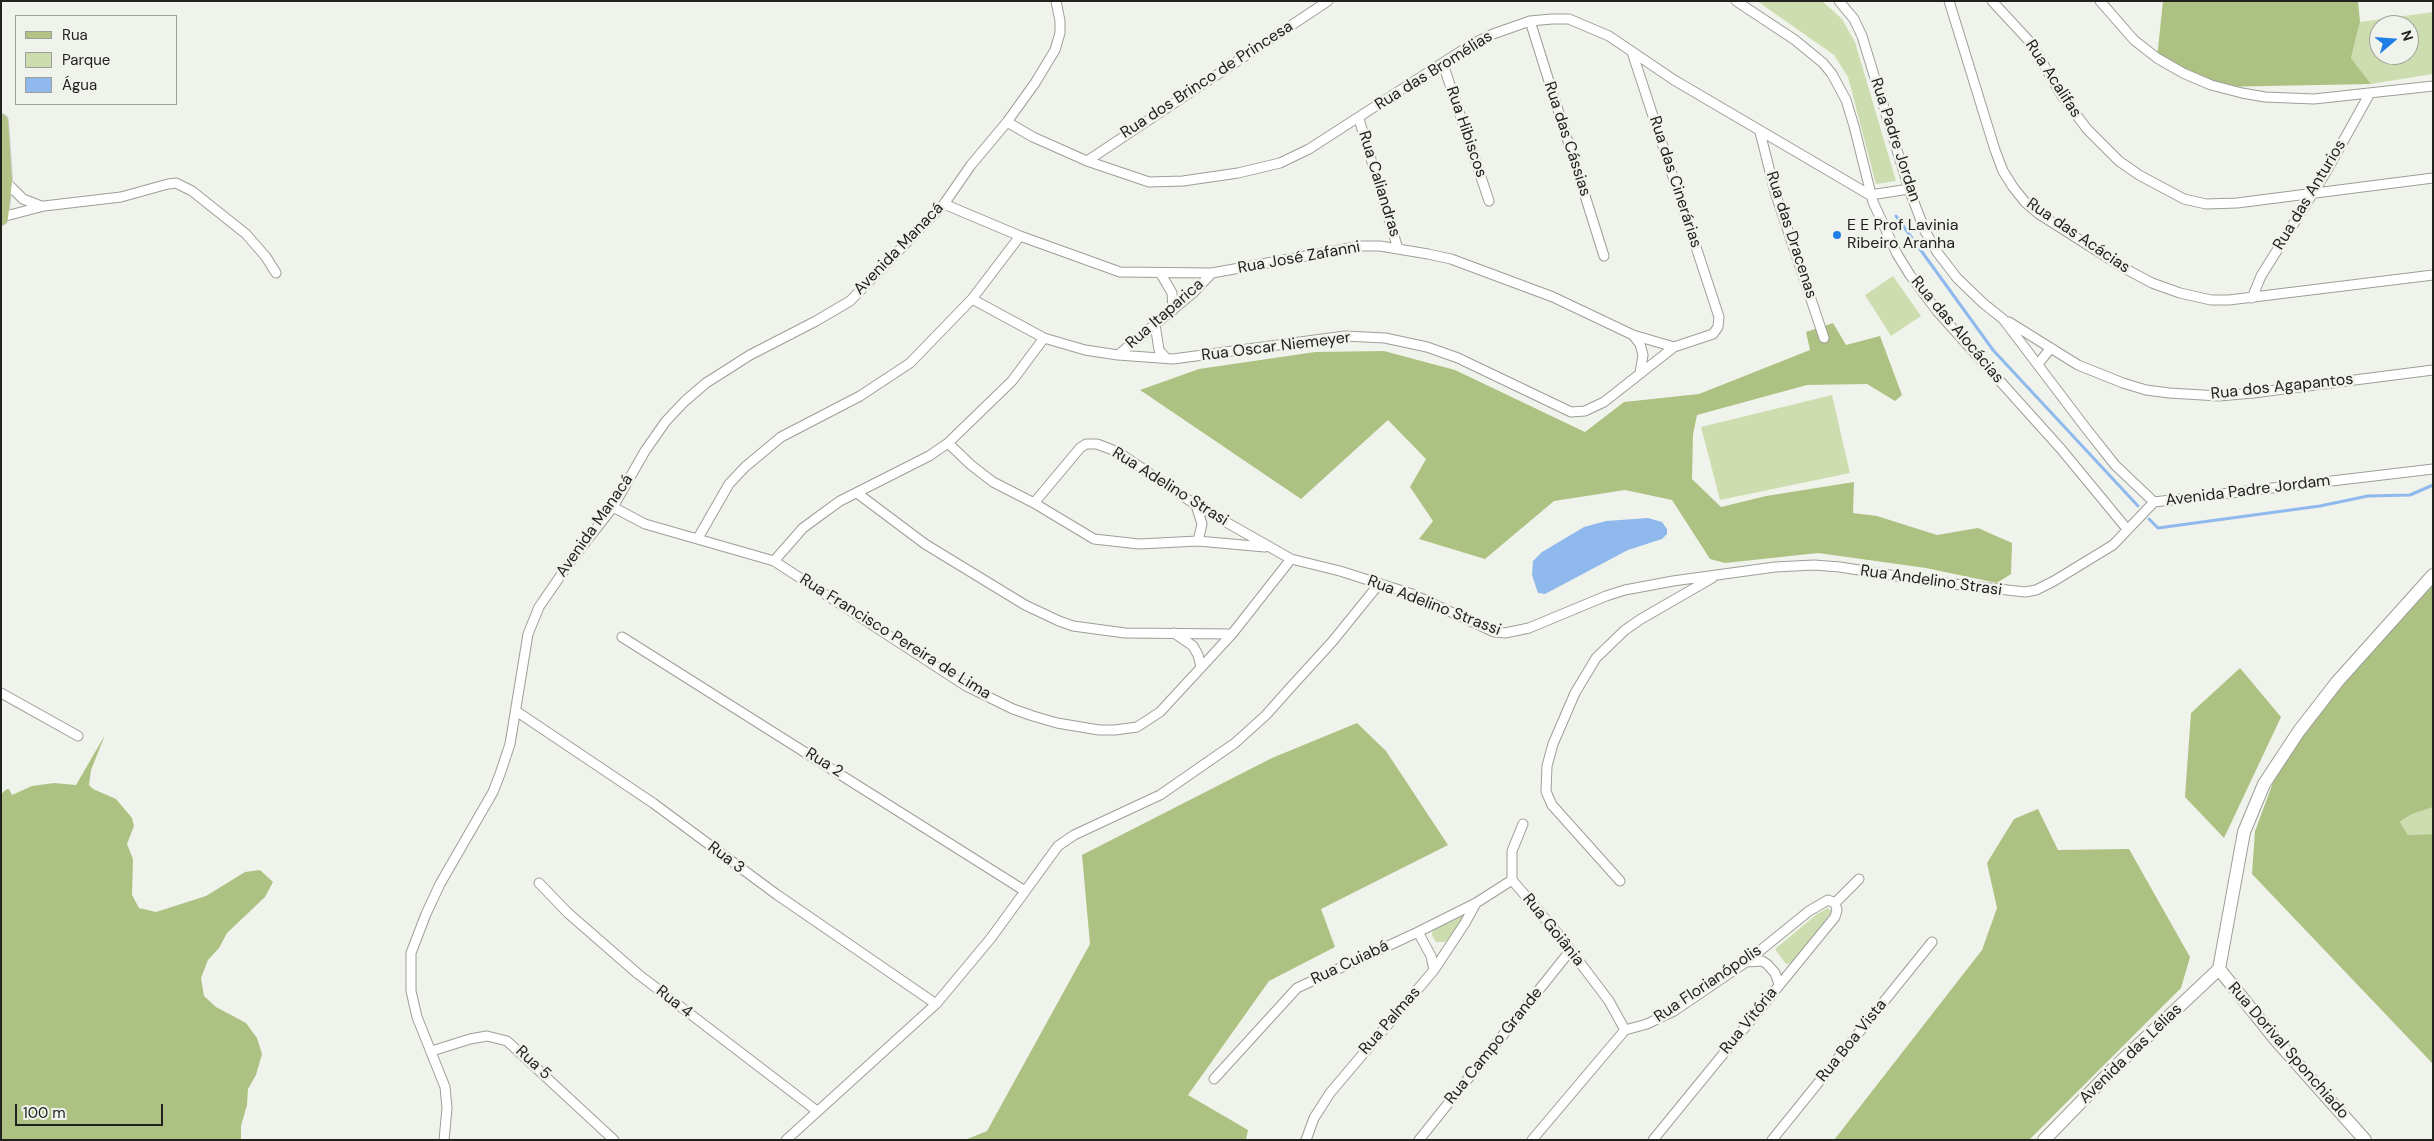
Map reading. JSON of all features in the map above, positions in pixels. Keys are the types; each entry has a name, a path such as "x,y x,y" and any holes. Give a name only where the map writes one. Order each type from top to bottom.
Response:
{"main road":[{"path":"1,121 3,188 1,217"}],"street":[{"name":"Avenida Manacá","path":"444,1140 447,1108 445,1087 417,1017 411,991 411,954 440,884 493,792 500,774 510,744 528,634 539,607 570,562 613,507 645,451 666,421 685,401 706,383 743,359 816,322 850,301 944,204 972,164 1007,122 1035,83 1054,50 1060,33 1056,1"},
{"name":"Rua dos Brinco de Princesa","path":"1087,161 1328,1"},
{"name":"Rua das Alocácias","path":"1736,1 1806,48 1832,74 1846,100 1852,117 1863,155 1870,195 1897,254 1924,295 2060,449 2126,529"},
{"name":"Rua Padre Jordan","path":"1839,1 1854,19 1862,36 1909,189 1925,231 1945,264 1983,304 2003,319 2038,364"},
{"name":"Rua das Acácias","path":"1949,1 2003,171 2024,202 2068,233 2152,283 2180,293 2211,300 2252,298 2433,275"},
{"name":"Rua Acalifas","path":"1992,1 2031,43 2062,96 2087,129 2119,161 2139,175 2184,199 2206,204 2237,203 2433,178"},
{"path":"2100,1 2134,40 2157,58 2183,73 2211,85 2266,97 2314,98 2433,86"},
{"name":"Rua das Bromélias","path":"1007,122 1033,137 1087,161 1149,182 1162,183 1214,176 1280,163 1308,149 1493,34 1530,22 1552,18 1569,20 1602,33 1760,132 1870,195"},
{"name":"Rua das Cássias","path":"1530,22 1604,256"},
{"name":"Rua das Cinerárias","path":"1632,52 1718,312 1719,322 1712,334 1674,347"},
{"name":"Rua Hibiscos","path":"1443,64 1489,201"},
{"name":"Rua das Anturios","path":"2252,298 2261,276 2370,93"},
{"name":"Rua Caliandras","path":"1359,118 1398,249"},
{"name":"Rua das Dracenas","path":"1760,132 1775,192 1824,338"},
{"path":"1,217 44,206 121,198 168,184 176,184 192,190 246,234 266,257 276,273"},
{"path":"3,188 28,203 44,206"},
{"path":"1870,195 1909,189"},
{"name":"Rua José Zafanni","path":"944,204 1020,236 1120,272 1161,274 1212,273 1361,246 1398,249 1451,259 1553,297 1633,335 1674,347"},
{"path":"698,538 729,484 764,449 794,429 860,396 910,363 972,299 1020,236"},
{"name":"Rua Itaparica","path":"1118,355 1173,310 1212,273"},
{"path":"1161,274 1172,293 1173,310"},
{"name":"Rua Oscar Niemeyer","path":"972,299 1044,338 1085,350 1118,355 1166,358 1193,357 1345,336 1385,338 1427,347 1458,358 1571,412 1585,411 1620,392 1674,347"},
{"name":"Rua dos Agapantos","path":"2003,319 2078,365 2146,390 2195,395 2253,393 2433,370"},
{"path":"1155,324 1159,350 1166,358"},
{"path":"1633,335 1640,344 1643,355 1640,374"},
{"path":"774,561 802,528 840,501 929,456 948,443 1012,381 1044,338"},
{"path":"2038,364 2050,349"},
{"name":"Avenida Padre Jordam","path":"2038,364 2115,465 2154,502 2433,469"},
{"path":"948,443 971,465 993,482 1034,503 1094,539 1140,544 1198,541 1268,547"},
{"name":"Rua Adelino Strasi","path":"1034,503 1080,448 1092,443 1118,452 1196,505 1268,547"},
{"path":"857,493 925,544 1047,616 1072,626 1125,633 1232,634"},
{"name":"Rua Andelino Strasi","path":"1716,576 1775,567 1814,565 2006,592 2025,592 2054,581 2113,545 2126,529 2154,502"},
{"path":"1196,505 1202,524 1198,541"},
{"name":"Rua Francisco Pereira de Lima","path":"613,507 645,524 774,561 966,686 1013,709 1057,723 1107,730 1137,726 1160,712 1232,634 1291,559"},
{"name":"Rua Adelino Strassi","path":"1268,547 1291,559 1340,571 1412,594 1494,632 1505,633 1529,628 1606,596 1673,581 1716,576"},
{"name":"Rua Dorival Sponchiado","path":"2365,1140 2276,1040 2219,969 2244,832 2264,784 2299,730 2337,682 2433,575"},
{"path":"1620,881 1552,805 1546,791 1546,766 1553,744 1575,693 1596,658 1641,619 1716,576"},
{"path":"786,1140 936,1004 991,938 1053,852 1065,841 1160,795 1199,769 1252,728 1332,642 1379,584"},
{"path":"1174,633 1193,646 1197,652 1201,667"},
{"name":"Rua 2","path":"622,637 1025,891"},
{"path":"1,693 78,736"},
{"name":"Rua 3","path":"516,711 653,803 776,894 936,1004"},
{"name":"Rua Goiânia","path":"1523,824 1512,851 1512,880 1550,922 1570,952 1608,1001 1625,1030"},
{"path":"1834,902 1860,879"},
{"name":"Rua Cuiabá","path":"1214,1079 1297,988 1476,903 1512,880"},
{"name":"Rua 4","path":"539,883 568,913 638,974 816,1111"},
{"name":"Rua Florianópolis","path":"1625,1030 1647,1024 1674,1011 1746,962 1809,911 1820,904 1834,902"},
{"name":"Rua Vitória","path":"1653,1140 1835,917 1837,910 1834,902"},
{"name":"Rua Palmas","path":"1306,1140 1314,1118 1335,1086 1434,970 1465,924 1476,903"},
{"path":"1418,932 1432,956 1434,970"},
{"name":"Rua Boa Vista","path":"1772,1140 1932,942"},
{"name":"Rua Campo Grande","path":"1419,1140 1570,952"},
{"path":"1746,962 1762,961 1767,964 1775,973 1779,984"},
{"name":"Avenida das Lélias","path":"2044,1140 2116,1066 2219,969"},
{"path":"1532,1140 1625,1030"},
{"name":"Rua 5","path":"432,1051 470,1039 487,1036 507,1041 614,1140"}],"green space":[{"path":"1757,1 1822,1 1842,19 1855,42 1896,181 1876,184 1848,77 1834,55"},
{"path":"2163,1 2358,1 2360,22 2351,58 2371,84 2216,87 2157,58"},
{"path":"2433,12 2433,74 2371,84 2351,58 2360,22 2369,21 2369,65 2419,65 2419,15 2411,15"},
{"path":"1893,276 1921,316 1891,336 1865,295"},
{"path":"1833,323 1846,345 1880,336 1902,395 1895,401 1867,384 1807,385 1697,415 1693,435 1692,479 1721,507 1766,496 1854,482 1853,513 1877,516 1937,535 1978,528 2012,543 2011,574 1997,583 1926,568 1818,553 1725,563 1710,559 1672,500 1625,490 1554,501 1485,559 1419,539 1433,521 1410,487 1426,459 1388,420 1301,499 1140,390 1199,369 1315,352 1384,351 1455,370 1585,432 1624,402 1699,394 1810,350 1806,332"},
{"path":"1832,395 1850,473 1720,500 1701,427"},
{"path":"2433,581 2433,807 2410,815 2400,822 2408,835 2433,834 2433,1064 2252,874 2255,831 2284,753 2337,682"},
{"path":"2240,668 2281,717 2224,838 2185,797 2191,713"},
{"path":"1357,723 1386,751 1448,845 1321,909 1335,947 1269,981 1188,1095 1248,1130 1246,1140 965,1140 987,1131 1090,944 1082,855 1272,758"},
{"path":"105,735 91,770 89,785 93,789 116,799 132,818 134,826 127,844 133,859 132,895 139,908 156,912 206,896 245,872 260,870 273,882 265,897 227,933 219,948 208,960 201,978 204,996 216,1007 246,1023 257,1038 262,1054 256,1075 248,1089 247,1105 241,1126 241,1140 1,1140 1,794 7,789 9,789 12,795 32,786 54,783 76,785"},
{"path":"2433,807 2433,834 2408,835 2400,822 2410,815"},
{"path":"2038,809 2058,850 2129,849 2190,957 2181,988 2029,1140 1834,1140 1982,950 1997,908 1987,863 2014,819"},
{"path":"1828,908 1834,914 1794,962 1786,964 1775,949 1817,914"},
{"path":"1463,914 1465,916 1462,924 1449,938 1445,942 1436,942 1432,935 1433,929"}],"water":[{"path":"1648,518 1662,522 1667,529 1667,534 1662,539 1628,550 1545,594 1538,593 1532,575 1533,561 1542,552 1584,527 1606,521"}],"waterway":[{"path":"1896,216 1993,350 2138,506"},
{"path":"2149,519 2158,528 2320,506 2368,496 2410,495 2433,485"}],"place":[{"name":"E E Prof Lavinia Ribeiro Aranha","path":"1837,235"}]}
